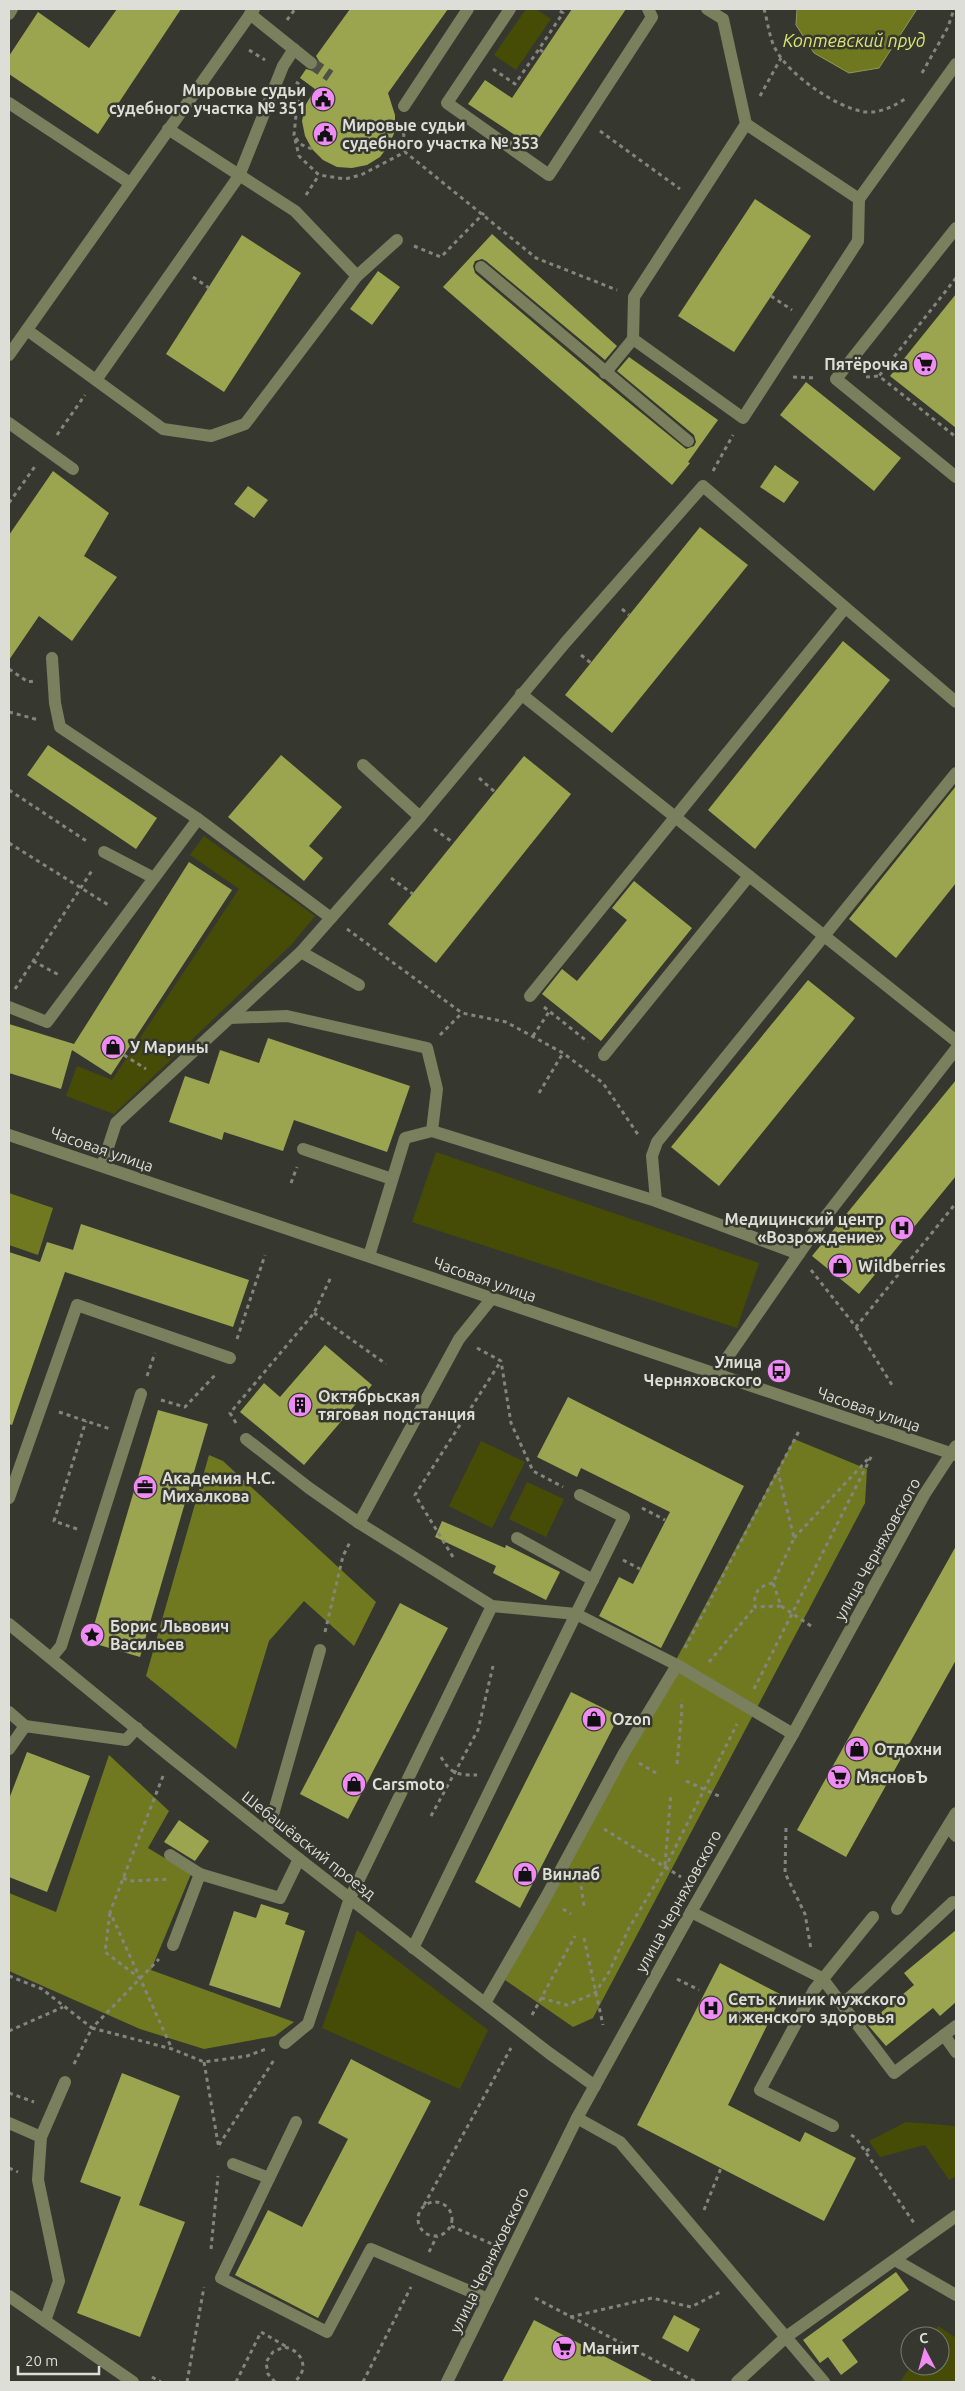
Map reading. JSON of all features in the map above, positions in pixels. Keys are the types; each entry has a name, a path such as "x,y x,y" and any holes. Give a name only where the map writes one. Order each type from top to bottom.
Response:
{"street":[{"path":"9,14 12,9"},
{"path":"404,106 468,9"},
{"path":"510,9 447,103 549,175 652,17 648,9"},
{"path":"707,9 723,19 746,124 859,199"},
{"path":"9,355 252,12 311,63"},
{"path":"96,380 239,176 281,71 294,49"},
{"path":"634,339 743,418 858,241 859,199 956,64"},
{"path":"9,103 130,182"},
{"path":"605,374 634,339 634,297 746,124"},
{"path":"168,129 295,211 357,276"},
{"path":"956,228 836,379 956,477"},
{"path":"27,330 163,429 211,436 245,424 357,276 397,240"},
{"path":"480,267 605,374 688,441"},
{"path":"9,422 73,469"},
{"path":"102,1166 116,1123 301,952 420,817 520,694 704,486 956,702"},
{"path":"530,996 674,816 845,608"},
{"path":"52,658 55,703 60,726 198,819 331,918"},
{"path":"520,694 956,1041"},
{"path":"363,765 420,817"},
{"path":"656,1201 652,1156 657,1142 956,773"},
{"path":"9,1007 47,1022 198,819"},
{"path":"104,852 154,878"},
{"path":"604,1055 749,876"},
{"path":"301,952 359,985"},
{"path":"230,1018 287,1016 427,1048 437,1089 432,1131"},
{"path":"716,1374 818,1224 956,1049"},
{"path":"369,1256 405,1138 432,1131 656,1201 799,1254"},
{"name":"Часовая улица","path":"9,1135 716,1374 955,1452"},
{"path":"303,1149 392,1179"},
{"path":"359,1523 459,1339 492,1298"},
{"path":"9,1498 77,1305 230,1358"},
{"path":"51,1658 61,1646 142,1394"},
{"path":"246,1439 309,1488 359,1523 492,1606 576,1614 698,1676 793,1734"},
{"name":"улица Черняховского","path":"447,2382 577,2118 691,1912 793,1734 924,1495 955,1452"},
{"path":"413,1948 624,1518 580,1496"},
{"path":"517,1538 593,1580"},
{"path":"285,2042 308,2024 350,1898 492,1606"},
{"name":"Шебашёвский проезд","path":"9,1624 299,1859 595,2086"},
{"path":"266,1832 274,1812 320,1650"},
{"path":"485,2003 624,1754 677,1665"},
{"path":"9,1712 25,1726 126,1740 137,1728"},
{"path":"9,1749 25,1726"},
{"path":"897,1908 952,1832 956,1813"},
{"path":"170,1855 200,1874 280,1898 299,1859"},
{"path":"173,1945 200,1874"},
{"path":"843,2004 953,1902"},
{"path":"691,1912 822,1978 894,2073 956,2026"},
{"path":"833,2126 760,2090 822,1978 873,1917"},
{"path":"944,2035 956,2052"},
{"path":"45,2321 59,2281 38,2180 40,2137 65,2082"},
{"path":"577,2118 620,2142 824,2382"},
{"path":"296,2122 221,2278 327,2332 371,2249 488,2299"},
{"path":"9,2123 40,2137"},
{"path":"233,2164 269,2178"},
{"path":"737,2382 786,2337 956,2216"},
{"path":"896,2260 956,2294"},
{"path":"9,2296 133,2382"}],"path":[{"path":"284,25 295,9"},
{"path":"477,58 515,84 564,13 557,9"},
{"path":"764,9 774,47 780,58 797,75 827,98 865,112 888,110 910,95"},
{"path":"919,78 948,27 954,9"},
{"path":"248,49 305,89 297,105 294,136 299,156 319,175 345,179 361,175 405,152"},
{"path":"539,49 543,52"},
{"path":"746,124 780,58"},
{"path":"404,106 405,152"},
{"path":"584,120 696,201"},
{"path":"294,136 300,144 312,150"},
{"path":"405,152 484,213 536,258 634,297"},
{"path":"397,240 441,257 484,213"},
{"path":"956,278 878,376 956,438"},
{"path":"770,376 836,379"},
{"path":"704,486 743,418"},
{"path":"9,669 28,682 53,677"},
{"path":"9,712 60,726"},
{"path":"9,790 104,852 14,990"},
{"path":"9,843 126,915"},
{"path":"376,867 413,894"},
{"path":"331,918 462,1013 506,1022 563,1052 604,1083 652,1156"},
{"path":"33,961 76,983"},
{"path":"530,996 604,1055"},
{"path":"533,1036 550,1012"},
{"path":"427,1048 462,1013"},
{"path":"540,1093 563,1052"},
{"path":"856,1327 956,1203"},
{"path":"799,1254 856,1327 892,1385"},
{"path":"246,1439 230,1413 314,1313 331,1277"},
{"path":"314,1313 386,1364"},
{"path":"142,1394 161,1334"},
{"path":"459,1339 501,1361"},
{"path":"501,1361 511,1423 533,1471 580,1496"},
{"path":"454,1558 416,1495 501,1361"},
{"path":"41,1407 128,1435"},
{"path":"86,1422 54,1521 96,1535"},
{"path":"677,1764 682,1710 677,1665 799,1431"},
{"path":"541,1998 567,2005 595,1993 609,1972 629,1928 664,1868 872,1455 794,1538 773,1583 780,1606"},
{"path":"778,1472 794,1538"},
{"path":"320,1650 343,1556 359,1523"},
{"path":"698,1676 755,1607 756,1592 761,1586 773,1583"},
{"path":"755,1607 780,1606 811,1626"},
{"path":"431,1816 478,1730 493,1666"},
{"path":"429,1734 448,1769 461,1775 498,1774"},
{"path":"140,1978 105,1952 110,1912 171,1757"},
{"path":"686,1781 721,1797"},
{"path":"664,1868 671,1793"},
{"path":"589,1819 681,1877"},
{"path":"786,1828 785,1873 805,1914 812,1954 822,1978"},
{"path":"124,1878 130,1881 194,1878 200,1874"},
{"path":"110,1912 172,2049"},
{"path":"532,2015 574,1936"},
{"path":"584,1938 602,2025"},
{"path":"65,2082 92,2028 173,1945"},
{"path":"9,1976 42,1989 92,2028 172,2049 204,2062 247,2056 285,2042"},
{"path":"9,2031 63,2007"},
{"path":"219,2145 285,2042"},
{"path":"437,2236 426,2234 419,2226 418,2214 514,2042"},
{"path":"204,2062 219,2152"},
{"path":"9,2093 53,2110"},
{"path":"833,2126 856,2138 915,2225 927,2238"},
{"path":"866,2151 873,2146"},
{"path":"210,2252 214,2234 218,2168"},
{"path":"696,2232 721,2168"},
{"path":"363,2382 437,2236 450,2226 452,2215 446,2206 435,2201 424,2205"},
{"path":"450,2226 492,2244"},
{"path":"186,2382 205,2279"},
{"path":"570,2317 652,2298 690,2306 740,2283"},
{"path":"535,2298 696,2382"},
{"path":"236,2382 261,2332 300,2355 303,2367 299,2378 294,2382"},
{"path":"275,2382 266,2369 268,2357 278,2349 290,2348"}],"shaded area":[{"path":"526,9 536,9 551,19 516,70 494,55"},
{"path":"204,836 315,916 291,945 114,1114 66,1096 77,1066 112,1080 239,889 190,855"},
{"path":"436,1152 759,1263 737,1328 412,1222"},
{"path":"9,1193 53,1208 38,1255 9,1245"},
{"path":"794,1439 867,1469 865,1503 593,2018 573,2027 505,1980"},
{"path":"481,1441 525,1462 492,1528 449,1506"},
{"path":"209,1455 223,1461 376,1602 354,1646 304,1601 269,1641 236,1749 146,1676"},
{"path":"527,1482 564,1499 546,1537 509,1519"},
{"path":"109,1755 169,1811 148,1848 191,1874 151,1970 294,2022 275,2036 204,2049 140,2029 9,1971 9,1893 56,1912"},
{"path":"357,1930 488,2030 460,2089 322,2028"},
{"path":"906,2122 956,2126 956,2176 949,2180 925,2145 880,2157 869,2141"},
{"path":"950,2334 956,2338 956,2382 900,2382 904,2376 950,2376"}],"water":[{"name":"Коптевский пруд","path":"797,9 917,9 879,68 849,73 814,53 796,25"}],"building":[{"path":"117,9 181,9 98,134 9,74 9,56 38,12 89,48"},
{"path":"350,9 448,9 388,93 395,115 395,131 389,145 380,157 367,165 352,168 337,167 323,160 312,149 305,136 302,121 305,106 315,89 300,78 306,69 313,71 318,68 319,61 316,56"},
{"path":"572,9 626,9 533,147 468,104 485,80 512,98"},
{"path":"755,199 811,236 734,352 678,316"},
{"path":"492,234 617,346 605,360 486,261 482,259 475,261 473,266 475,273 600,379 686,449 694,446 696,442 694,435 617,371 629,357 718,420 688,462 690,463 672,485 443,287"},
{"path":"242,235 301,273 224,392 166,354"},
{"path":"378,271 400,287 372,325 350,309"},
{"path":"956,294 956,428 890,376"},
{"path":"806,382 901,458 874,491 780,415"},
{"path":"775,465 799,482 784,503 760,487"},
{"path":"53,471 109,513 84,556 117,577 72,641 39,616 9,660 9,535"},
{"path":"248,486 268,500 254,518 234,504"},
{"path":"700,527 748,565 612,733 565,695"},
{"path":"843,641 890,680 755,849 708,810"},
{"path":"48,745 157,818 136,849 27,775"},
{"path":"281,755 342,807 309,846 323,858 304,881 228,817"},
{"path":"524,756 571,794 436,963 388,924"},
{"path":"956,786 956,883 896,958 849,919"},
{"path":"189,862 232,890 111,1075 72,1050 61,1089 9,1073 9,1024 74,1044"},
{"path":"634,881 692,928 601,1041 542,994 562,969 577,981 627,920 612,908"},
{"path":"808,980 855,1018 719,1186 671,1147"},
{"path":"268,1038 410,1086 387,1152 294,1120 283,1151 224,1132 222,1140 169,1122 185,1076 209,1084 220,1050 259,1063"},
{"path":"956,1080 956,1176 859,1294 812,1256"},
{"path":"81,1224 249,1280 233,1327 65,1272 12,1425 9,1424 9,1252 40,1262 47,1242 73,1250"},
{"name":"Октябрьская тяговая подстанция","path":"325,1345 372,1385 304,1465 240,1412 264,1383 280,1397"},
{"path":"568,1397 744,1486 661,1648 599,1616 619,1577 633,1584 670,1512 581,1468 577,1477 537,1457"},
{"path":"158,1410 208,1424 140,1657 89,1642"},
{"path":"442,1521 505,1548 506,1545 560,1572 546,1600 493,1573 496,1566 435,1537"},
{"path":"956,1546 956,1660 846,1857 797,1830"},
{"path":"400,1603 448,1628 348,1819 300,1794"},
{"path":"571,1692 619,1716 520,1908 475,1882"},
{"path":"27,1752 90,1776 47,1892 9,1877 9,1799"},
{"path":"179,1820 209,1841 195,1861 164,1842"},
{"path":"261,1904 289,1913 285,1924 305,1931 280,2008 209,1985 234,1911 256,1918"},
{"path":"956,1930 956,2002 940,2016 933,2008 886,2046 867,2024 914,1985 904,1973"},
{"path":"720,1963 782,1995 728,2105 800,2142 805,2132 856,2158 824,2221 637,2125"},
{"path":"351,2059 431,2101 318,2318 235,2275 268,2210 302,2227 348,2139 318,2123"},
{"path":"122,2073 180,2096 139,2205 185,2222 140,2337 77,2313 121,2197 80,2182"},
{"path":"896,2272 909,2290 842,2340 858,2362 841,2375 828,2357 820,2363 803,2340"},
{"path":"674,2315 700,2329 688,2352 662,2338"},
{"path":"534,2320 654,2382 502,2382"}],"tunnel":[{"path":"311,63 330,76"}],"place":[{"name":"Мировые судьи судебного участка № 351","path":"323,99"},
{"name":"Мировые судьи судебного участка № 353","path":"325,134"},
{"name":"Пятёрочка","path":"925,364"},
{"name":"У Марины","path":"113,1047"},
{"name":"Медицинский центр «Возрождение»","path":"902,1228"},
{"name":"Wildberries","path":"840,1266"},
{"name":"Улица Черняховского","path":"779,1371"},
{"name":"Октябрьская тяговая подстанция","path":"300,1405"},
{"name":"Академия Н.С. Михалкова","path":"145,1487"},
{"name":"Борис Львович Васильев","path":"92,1635"},
{"name":"Ozon","path":"594,1719"},
{"name":"Отдохни","path":"857,1749"},
{"name":"МясновЪ","path":"839,1777"},
{"name":"Carsmoto","path":"354,1784"},
{"name":"Винлаб","path":"525,1874"},
{"name":"Сеть клиник мужского и женского здоровья","path":"711,2008"},
{"name":"Магнит","path":"564,2348"}]}
